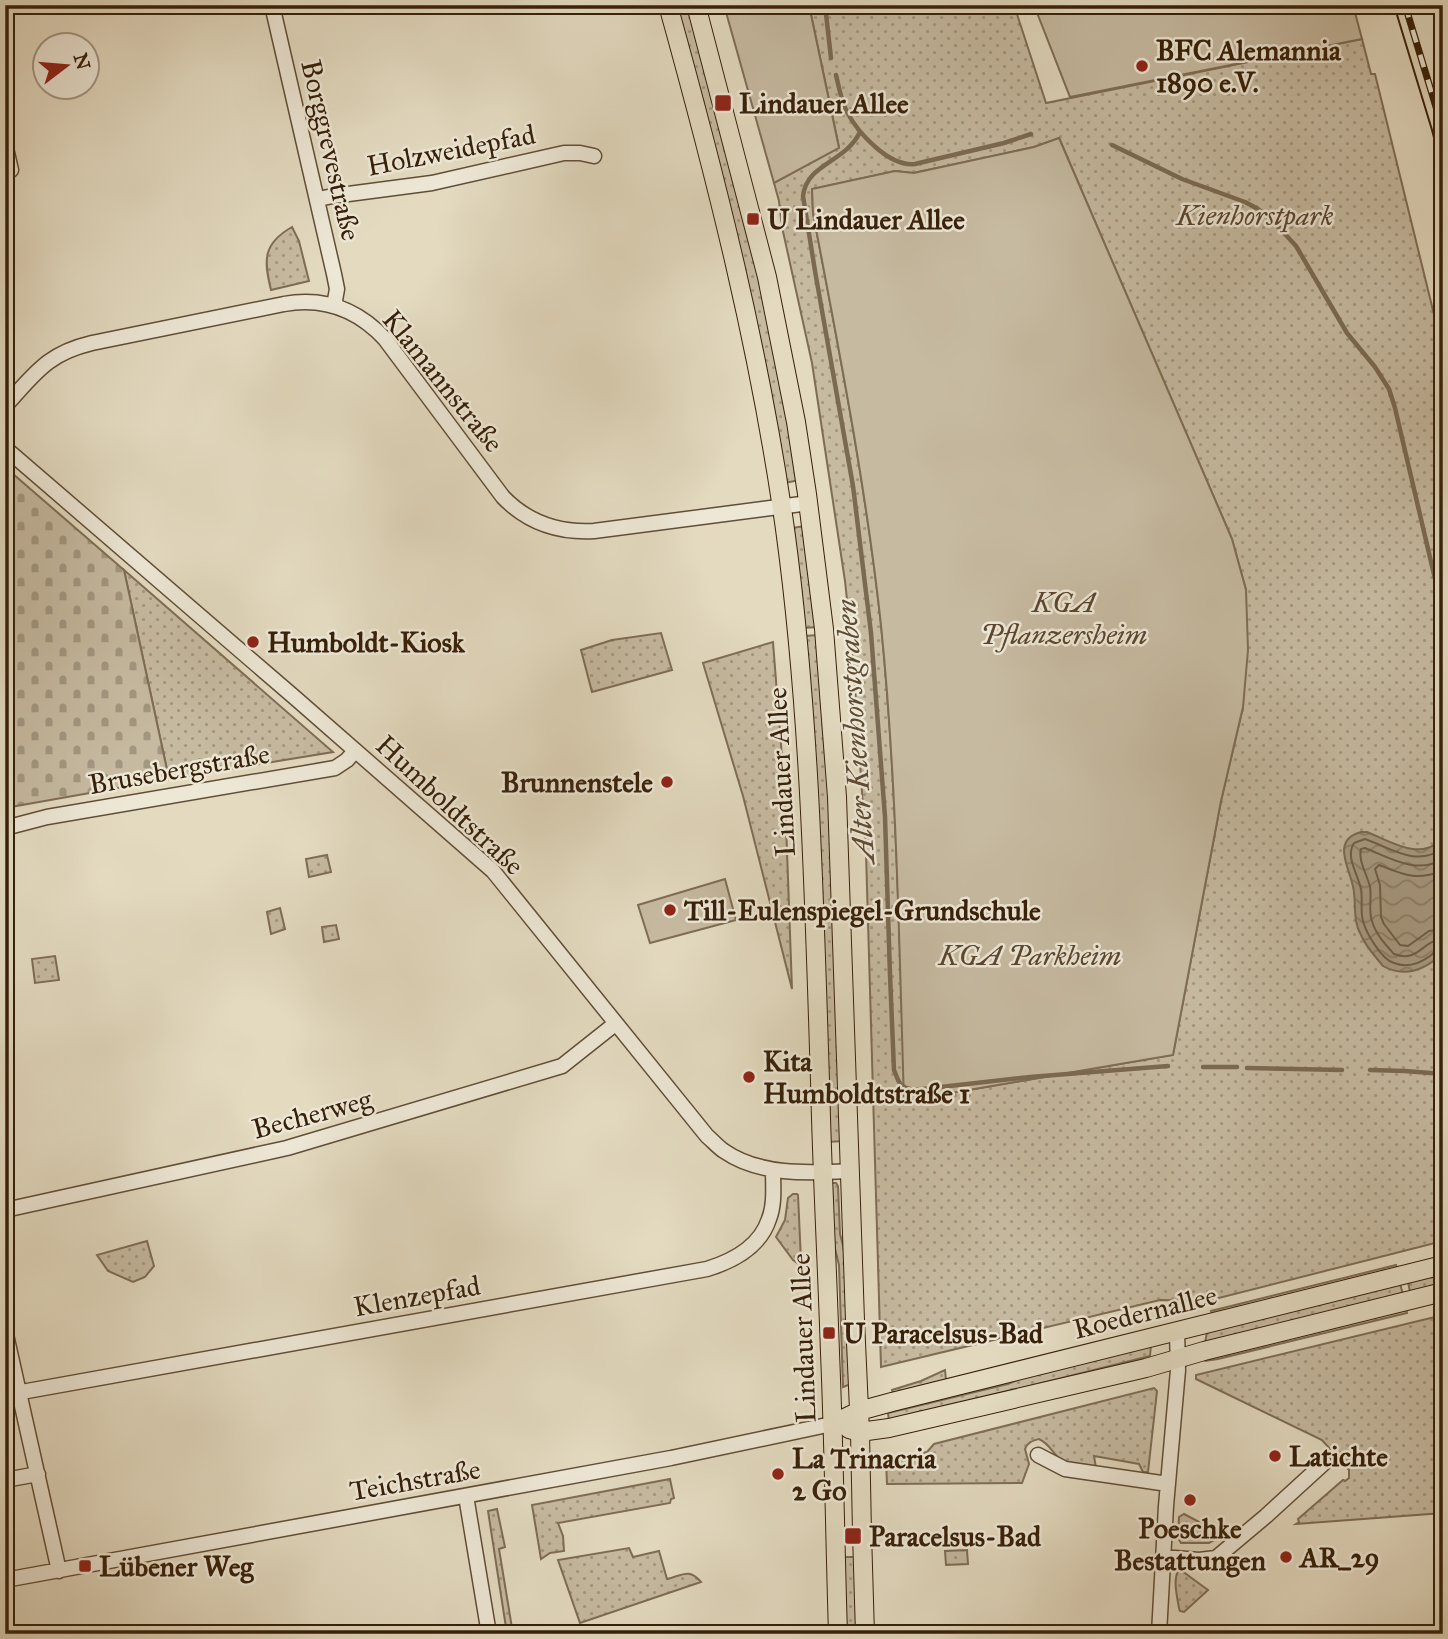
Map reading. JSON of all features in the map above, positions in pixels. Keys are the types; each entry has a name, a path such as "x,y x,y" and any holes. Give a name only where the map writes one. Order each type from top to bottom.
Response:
{"main road":[{"name":"Lindauer Allee","path":"668,5 724,215 743,298 769,428 798,646 807,743 813,883 838,1634"},
{"name":"Lindauer Allee","path":"696,5 767,277 796,422 824,629 837,797 865,1634"},
{"name":"Roedernallee","path":"832,1424 859,1411 1443,1265"},
{"name":"Roedernallee","path":"860,1432 884,1430 1146,1368 1443,1292"},
{"path":"832,1424 860,1432"}],"street":[{"name":"Borggrevestraße","path":"272,5 334,274 337,289 334,306"},
{"path":"5,144 11,170"},
{"name":"Holzweidepfad","path":"318,199 443,181 564,153 594,156"},
{"name":"Klamannstraße","path":"5,406 46,363 79,346 291,302 313,302 334,306 356,315 374,328 503,497 519,512 542,524 563,530 585,531 809,503"},
{"name":"Humboldtstraße","path":"5,448 493,871 707,1136 724,1151 741,1160 773,1170 850,1171"},
{"name":"Brusebergstraße","path":"5,828 32,820 335,768 355,751"},
{"name":"Becherweg","path":"5,1210 287,1148 536,1074 562,1066 615,1024"},
{"name":"Klenzepfad","path":"12,1393 707,1269 742,1254 763,1233 772,1206 773,1170"},
{"path":"5,1330 12,1393 38,1474 59,1570"},
{"path":"1159,1634 1179,1358 1177,1331"},
{"name":"Teichstraße","path":"5,1580 671,1458 832,1424"},
{"path":"1038,1455 1065,1469 1168,1483"},
{"path":"1163,1556 1199,1560 1216,1558 1324,1463"},
{"path":"5,1480 38,1474"},
{"path":"466,1496 489,1634"},
{"path":"1160,1611 1164,1634"}],"green space":[{"path":"675,5 690,5 755,253 799,480 785,483"},
{"path":"724,5 809,5 839,148 774,183"},
{"name":"Kienhorstpark","path":"809,5 1014,5 1046,103 1362,39 1371,74 1375,74 1443,351 1443,1241 1207,1301 1160,1300 881,1367 866,853 853,657 845,581 812,363 774,183 839,147","holes":["1059,138 1232,539 1246,590 1243,707 1221,801 1173,1055 905,1101 894,803 881,625 860,470 813,213 812,189 895,171 913,173 1034,147"]},
{"name":"BFC Alemannia 1890 e.V.","path":"1034,5 1353,5 1362,39 1070,97"},
{"name":"KGA Pflanzersheim","path":"1059,138 1232,539 1246,590 1248,650 1243,707 1221,801 1173,1055 904,1101 894,803 881,625 860,470 813,213 812,189 895,171 914,173 1034,147"},
{"path":"292,227 299,241 309,281 271,290 267,270 270,247 282,233"},
{"path":"5,467 124,570 169,779 5,808"},
{"path":"806,526 818,627 803,628 791,528"},
{"path":"124,570 333,752 169,779"},
{"path":"661,633 672,670 592,692 581,650 612,640"},
{"path":"819,635 825,706 843,1141 828,1142 804,636"},
{"path":"773,642 785,796 792,989 743,796 703,663"},
{"path":"327,855 331,872 309,877 306,859"},
{"path":"725,879 736,920 650,943 638,905"},
{"path":"280,908 285,929 271,934 267,912"},
{"path":"336,925 339,939 324,942 322,927"},
{"path":"55,956 59,980 35,983 32,959"},
{"path":"832,1183 838,1186 840,1234 845,1253 851,1384 843,1387 839,1265 833,1241"},
{"path":"793,1194 798,1195 799,1264 776,1237 785,1220 788,1198"},
{"path":"147,1241 154,1266 145,1277 133,1282 108,1271 97,1255"},
{"path":"1396,1265 1397,1268 1212,1314 1211,1311"},
{"path":"1443,1273 1443,1284 1410,1292 1408,1282"},
{"path":"1400,1284 1403,1294 1205,1343 1207,1332"},
{"path":"1406,1309 1407,1313 1218,1359 1204,1359"},
{"path":"1443,1315 1443,1513 1296,1524 1298,1519 1343,1480 1349,1478 1349,1470 1322,1440 1196,1379 1196,1375"},
{"path":"1151,1345 1150,1356 889,1421 888,1413"},
{"path":"945,1370 946,1380 893,1393 892,1390"},
{"path":"1154,1388 1157,1391 1148,1472 1143,1472 1139,1464 1094,1456 1096,1468 1069,1464 1039,1439 1030,1442 1025,1449 1029,1464 1022,1483 887,1484 886,1461 927,1452 934,1444"},
{"path":"670,1479 674,1498 670,1503 558,1523 563,1536 564,1551 550,1553 541,1559 532,1505"},
{"path":"497,1509 505,1547 499,1549 513,1634 507,1634 488,1511"},
{"path":"1184,1514 1221,1536 1209,1543 1181,1543 1178,1538 1179,1517"},
{"path":"629,1548 633,1557 659,1551 667,1579 689,1574 701,1582 580,1623 558,1560"},
{"path":"967,1550 968,1564 946,1565 945,1551"},
{"path":"841,1557 856,1557 860,1634 844,1634"},
{"path":"1178,1571 1182,1571 1208,1590 1184,1612 1180,1611 1176,1594"}],"water":[{"path":"1361,832 1416,849 1425,849 1443,838 1443,953 1423,968 1400,972 1383,966 1358,930 1353,885 1344,850 1351,836"}],"waterway":[{"path":"825,5 831,58"},
{"path":"836,75 840,94 852,120 875,147 895,160 915,164 1031,134"},
{"name":"Alter Kienhorstgraben","path":"860,132 845,150 811,176 803,196 853,486 871,633 885,817 894,1070 901,1085 914,1090 1168,1066"},
{"path":"1112,145 1182,179 1258,209 1296,246 1347,333 1389,389 1443,613"},
{"name":"Alter Kienhorstgraben","path":"1203,1067 1237,1067"},
{"name":"Alter Kienhorstgraben","path":"1247,1068 1342,1070"},
{"name":"Alter Kienhorstgraben","path":"1370,1070 1443,1074"}],"tram line":[{"path":"1394,5 1443,172"}],"railway":[{"path":"1405,5 1443,130"}],"place":[{"name":"BFC Alemannia 1890 e.V.","path":"1142,66"},
{"name":"Lindauer Allee","path":"723,103"},
{"name":"U Lindauer Allee","path":"753,219"},
{"name":"Humboldt-Kiosk","path":"253,642"},
{"name":"Brunnenstele","path":"667,782"},
{"name":"Till-Eulenspiegel-Grundschule","path":"670,910"},
{"name":"Kita Humboldtstraße 1","path":"749,1077"},
{"name":"U Paracelsus-Bad","path":"829,1333"},
{"name":"Latichte","path":"1275,1456"},
{"name":"La Trinacria 2 Go","path":"778,1474"},
{"name":"Poeschke Bestattungen","path":"1190,1500"},
{"name":"Paracelsus-Bad","path":"853,1536"},
{"name":"AR_29","path":"1286,1557"},
{"name":"Lübener Weg","path":"85,1566"}],"park label":[{"name":"KGA Parkheim","path":"1030,955"}]}
